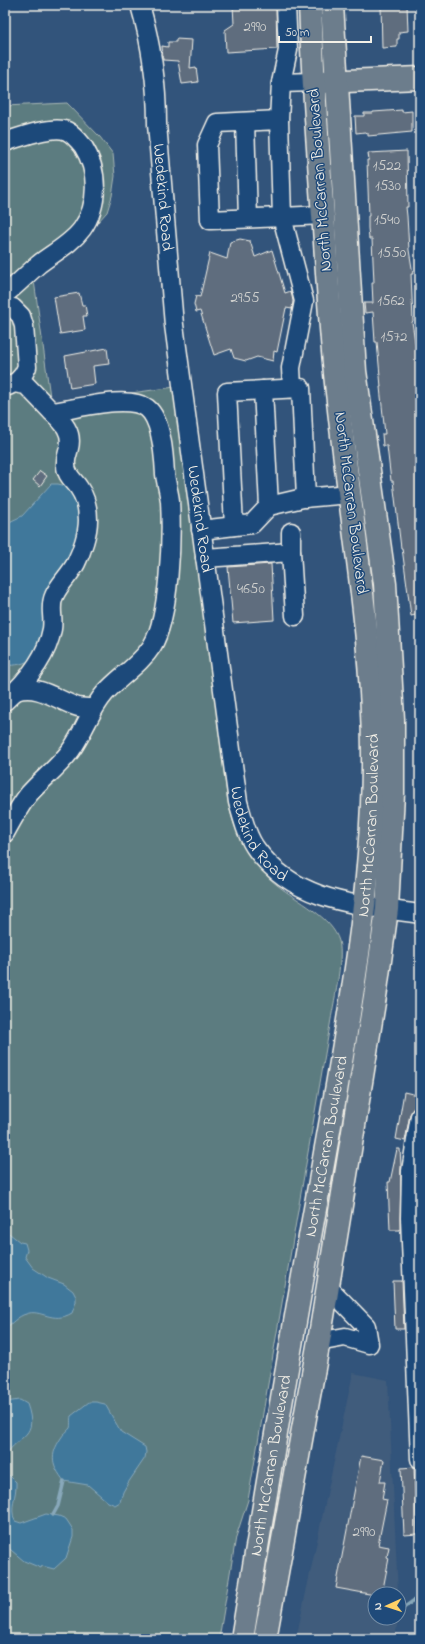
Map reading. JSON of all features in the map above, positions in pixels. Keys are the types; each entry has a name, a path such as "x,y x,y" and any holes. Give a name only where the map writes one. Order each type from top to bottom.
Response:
{"main road":[{"name":"North McCarran Boulevard","path":"242,1639 310,1235 349,1019 364,905 371,822 373,763 366,619 333,355 313,82 310,5"},
{"name":"North McCarran Boulevard","path":"265,1639 349,1164 376,990 387,909 393,794 393,719 385,584 355,370 332,5"},
{"path":"313,82 420,78"}],"street":[{"name":"Wedekind Road","path":"140,5 146,28 157,98 157,124 174,325 238,802 244,824 256,850 267,862 298,887 313,894 335,900 420,914"},
{"path":"286,5 288,50 281,83 279,120 282,217 304,301 291,368 292,388"},
{"path":"281,83 313,82"},
{"path":"279,120 218,123 207,145 210,220 323,215"},
{"path":"245,122 248,218"},
{"path":"5,142 38,132 54,130 67,131 79,141 90,157 94,175 95,193 91,211 81,230 63,247 5,294"},
{"path":"5,307 13,308 21,316 24,326 27,367 23,375 11,385"},
{"path":"11,385 26,385 33,390 62,422 69,433 71,439 65,464 66,470 85,498 88,521 84,540 76,564 61,583 51,606 52,626 49,642 43,655 11,696"},
{"path":"234,526 227,392 301,388 306,498"},
{"path":"264,390 269,506"},
{"path":"5,833 28,795 70,751 94,708 111,686 145,655 157,637 166,592 170,547 170,498 164,454 155,418 148,409 137,403 112,403 52,412"},
{"path":"202,530 252,524 269,506 306,498 350,494"},
{"path":"291,532 295,616"},
{"path":"205,558 292,552"},
{"path":"11,696 24,688 35,689 80,708 94,708"},
{"path":"420,1116 411,1171 410,1218 418,1359 420,1459"},
{"path":"318,1342 345,1337 369,1344 366,1326 327,1286"}],"shaded area":[{"path":"51,484 70,487 79,505 82,530 34,658 20,664 5,665 5,524 22,516"},
{"path":"5,1230 20,1242 25,1243 27,1250 25,1257 33,1268 48,1278 64,1284 73,1291 76,1297 76,1302 72,1313 58,1317 37,1313 26,1314 17,1318 5,1329"},
{"path":"353,1373 388,1380 398,1586 367,1586 367,1626 397,1626 395,1639 296,1639"},
{"path":"20,1400 27,1404 31,1423 26,1434 5,1456 5,1402"},
{"path":"89,1402 105,1404 121,1432 145,1447 145,1458 128,1483 120,1502 115,1505 108,1502 88,1485 64,1481 55,1465 55,1450 57,1444 70,1428 71,1416"},
{"path":"5,1471 16,1482 13,1506 13,1516 15,1521 21,1523 46,1514 59,1516 66,1519 73,1530 73,1537 66,1558 54,1569 42,1566 41,1568 24,1561 5,1545"}],"green space":[{"path":"67,103 100,137 113,154 115,176 112,196 107,212 79,243 33,273 51,404 175,387 229,808 243,845 258,867 277,885 313,910 329,924 339,941 340,949 338,983 248,1500 236,1537 219,1639 5,1639 5,106"}],"building":[{"path":"233,5 276,6 277,49 226,52 225,30 234,24"},
{"path":"381,5 407,5 408,31 399,32 397,47 382,48"},
{"path":"176,39 192,40 190,68 196,67 198,82 182,84 178,61 163,60 162,46 168,47 168,42 176,42"},
{"path":"402,110 402,112 412,111 412,132 368,136 368,133 365,132 356,133 355,116 364,116 364,113"},
{"path":"407,151 408,207 406,207 409,250 413,274 411,274 412,322 419,368 420,394 420,614 411,616 393,481 391,481 387,446 383,446 382,434 385,434 373,312 365,313 364,303 373,303 372,283 374,283 372,239 369,239 368,228 368,153"},
{"path":"240,239 250,241 255,257 272,250 285,293 291,291 293,301 292,309 286,308 277,352 274,351 273,361 257,357 246,361 234,358 231,349 214,355 200,311 196,312 194,304 196,296 200,297 210,253 227,259 230,242"},
{"path":"79,293 82,305 85,305 87,316 83,316 85,330 60,334 54,297"},
{"path":"107,348 109,364 93,366 95,384 70,388 65,356"},
{"path":"40,471 47,476 40,486 33,480"},
{"path":"271,564 274,620 233,623 228,567"},
{"path":"404,1092 417,1095 415,1107 410,1114 405,1141 396,1139"},
{"path":"397,1149 400,1149 401,1166 400,1230 390,1230 388,1182 390,1182"},
{"path":"393,1281 402,1281 404,1329 395,1329"},
{"path":"361,1456 384,1460 380,1482 385,1482 382,1499 387,1500 378,1545 389,1547 387,1557 389,1558 384,1586 367,1586 367,1594 336,1588"},
{"path":"414,1467 417,1534 404,1535 401,1468"}],"waterway":[{"path":"53,1515 58,1506 64,1481"},
{"path":"407,1605 420,1596"}]}
